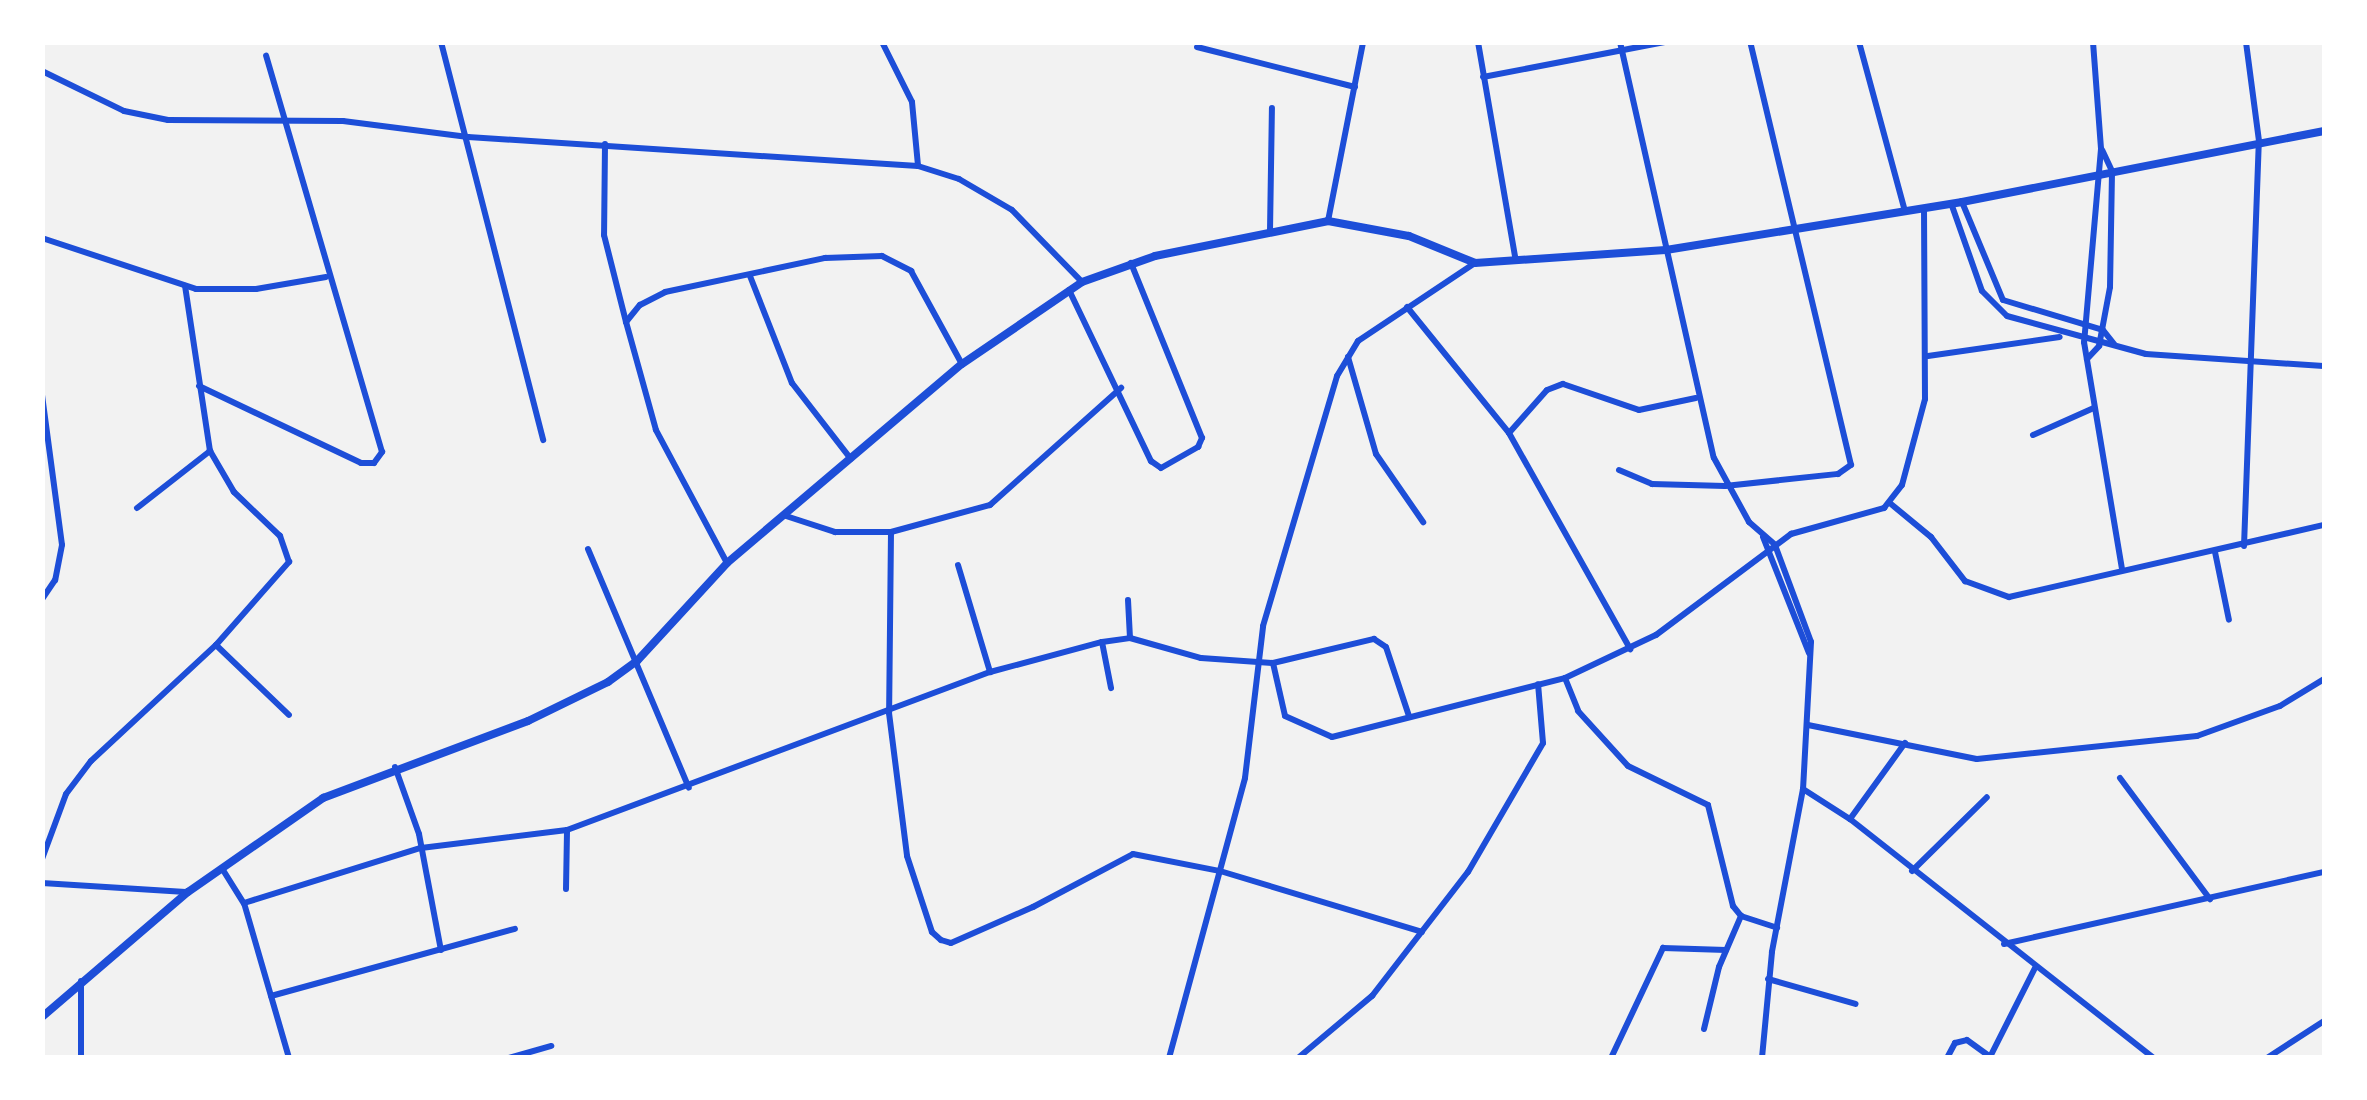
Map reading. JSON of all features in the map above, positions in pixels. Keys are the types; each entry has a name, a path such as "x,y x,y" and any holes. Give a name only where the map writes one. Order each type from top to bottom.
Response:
{"street":[{"path":"440,42 468,136 543,440"},
{"path":"882,42 912,102 918,166"},
{"path":"1328,221 1362,42"},
{"path":"1478,42 1516,262"},
{"path":"1620,42 1696,397 1726,486 1763,537 1775,545 1806,624 1810,654 1802,789 1768,978 1762,1058"},
{"path":"1482,78 1665,42"},
{"path":"1620,470 1652,484 1726,486 1838,474 1852,465 1750,42"},
{"path":"1859,42 1905,210"},
{"path":"2093,42 2101,149 2084,342 2122,568"},
{"path":"2244,546 2254,364 2259,142 2246,42"},
{"path":"1196,46 1355,87"},
{"path":"198,386 361,464 379,459 382,446 326,277 266,56"},
{"path":"42,71 140,116 343,121 468,136 918,166 959,179 1012,210 1082,282"},
{"path":"1270,231 1272,108"},
{"path":"42,1017 188,892 323,798 395,767 553,710 637,660 727,563 962,364 1082,282 1131,263 1328,221 1409,236 1475,263 1666,250 1962,202 2324,131"},
{"path":"606,144 604,235 626,322 663,447 727,563"},
{"path":"2087,360 2099,346 2103,330 2112,170 2101,149"},
{"path":"1962,202 2003,300 2103,330 2115,346"},
{"path":"1950,204 1987,300 2007,316 2099,346 2254,364 2324,366"},
{"path":"1273,663 1285,716 1303,720 1320,736 1565,678 1630,649 1775,545 1803,530 1870,516 1891,504 1920,422 1928,356 1924,208"},
{"path":"42,238 185,286 240,290 326,277"},
{"path":"626,322 652,296 826,258 898,260 911,271 962,364"},
{"path":"1069,290 1121,388 1155,468 1202,444 1131,263"},
{"path":"1169,1058 1245,778 1256,662 1348,356 1358,340 1475,263"},
{"path":"750,276 792,384 852,460"},
{"path":"42,859 66,794 91,762 216,645 289,562 288,548 234,492 210,451 185,286"},
{"path":"1408,306 1509,433 1630,649"},
{"path":"1928,356 2067,336"},
{"path":"1348,356 1376,454 1422,522"},
{"path":"1509,433 1557,385 1580,386 1639,410 1696,397"},
{"path":"786,516 834,532 891,532 990,504 1121,388"},
{"path":"42,395 62,545 55,580 42,599"},
{"path":"2034,435 2094,408"},
{"path":"137,508 210,451"},
{"path":"1891,504 1931,538 1965,580 1990,594 2022,596 2122,568 2244,546 2324,525"},
{"path":"891,532 889,713 907,856 932,932 941,940 950,943 1033,907 1133,854 1220,871 1422,932"},
{"path":"1763,537 1810,654"},
{"path":"588,549 689,788"},
{"path":"2215,552 2229,620"},
{"path":"958,565 990,672"},
{"path":"1128,600 1130,638"},
{"path":"244,903 421,848 568,830 689,788 990,672 1102,642 1130,638 1201,658 1273,663 1382,642 1409,716"},
{"path":"1102,642 1111,688"},
{"path":"216,645 289,715"},
{"path":"1565,678 1578,711 1628,766 1708,805 1727,892 1741,916 1776,928"},
{"path":"1808,725 1966,759 2176,739 2240,723 2324,679"},
{"path":"1298,1058 1372,996 1468,872 1540,751 1545,725 1538,684"},
{"path":"1850,819 1905,743"},
{"path":"395,767 421,848 441,950"},
{"path":"2120,778 2210,899"},
{"path":"1802,789 1850,819 2034,968 2154,1058"},
{"path":"1912,871 1987,797"},
{"path":"566,889 568,830"},
{"path":"223,870 244,903 290,1058"},
{"path":"2004,944 2324,872"},
{"path":"42,883 188,892"},
{"path":"1704,1029 1726,950 1741,916"},
{"path":"271,996 515,929"},
{"path":"1610,1058 1663,948 1726,950"},
{"path":"1947,1058 1955,1043 1967,1040 1991,1057 2034,968"},
{"path":"1768,978 1856,1004"},
{"path":"80,1058 81,980"},
{"path":"2267,1058 2324,1021"},
{"path":"509,1058 551,1046"}]}
